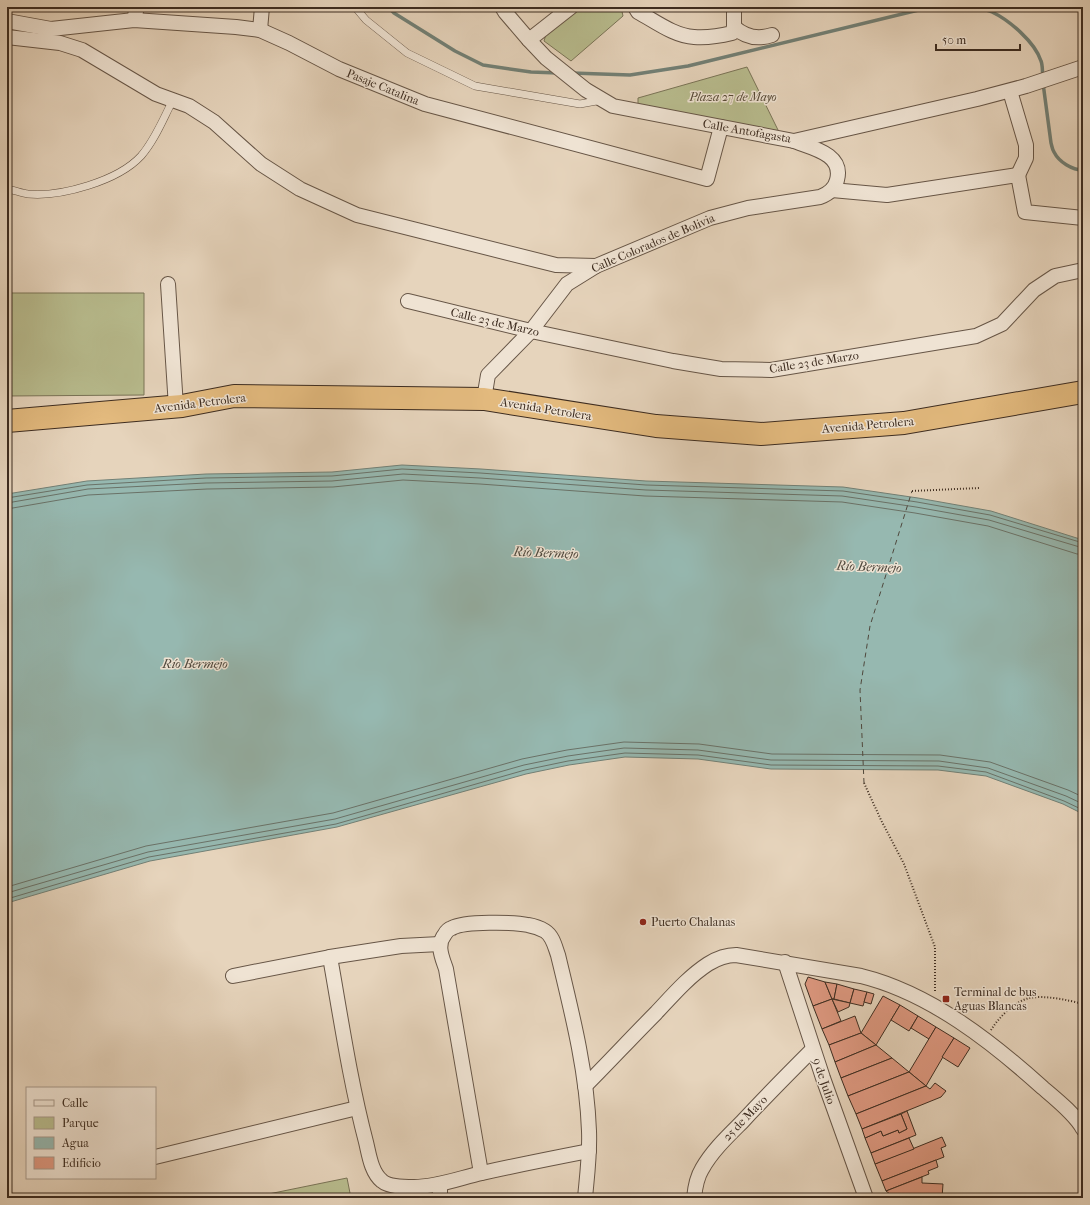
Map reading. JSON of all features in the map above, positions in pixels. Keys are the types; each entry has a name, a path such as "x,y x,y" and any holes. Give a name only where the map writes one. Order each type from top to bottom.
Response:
{"highway":[{"name":"Avenida Petrolera","path":"7,421 176,407 234,396 484,399 656,426 761,434 904,423 1083,392"}],"street":[{"path":"260,30 262,7"},
{"name":"Calle Antofagasta","path":"502,7 546,58 586,90 613,106 794,141 1010,91 1083,67"},
{"path":"529,40 571,7"},
{"path":"635,7 638,12 675,32 694,37 718,36 732,33 734,27 734,7"},
{"name":"Pasaje Catalina","path":"7,21 51,29 135,14 260,30 290,43 339,69 426,104 707,179 721,127"},
{"path":"734,27 740,33 751,38 763,38 772,35"},
{"path":"7,36 60,43 82,50 156,94 189,106 214,122 260,164 300,189 357,215 556,265 596,266"},
{"path":"1010,91 1026,145 1026,158 1018,175 1024,212 1083,218"},
{"path":"794,141 828,154 832,158 838,173 836,184 832,190 887,195 1018,175"},
{"name":"Calle Colorados de Bolivia","path":"484,399 488,375 531,331 566,284 596,266 710,218 748,208 825,196 832,190"},
{"name":"Calle 23 de Marzo","path":"408,301 531,331 673,361 721,369 771,370 976,336 1002,324 1034,290 1055,276 1083,270"},
{"path":"168,284 176,407"},
{"path":"481,1173 446,969 440,950 440,944 445,934 451,928 462,924 516,924 533,926 546,932 553,941 558,955 581,1058 589,1130 589,1151 585,1198"},
{"path":"233,976 330,957 401,946 440,944"},
{"path":"585,1086 697,972 708,964 730,955 785,962 861,976 878,980 903,991 935,1007 986,1040 1016,1063 1052,1095 1080,1123 1083,1129"},
{"path":"330,957 357,1108 372,1163 376,1173 382,1181 390,1185 419,1193 440,1184 481,1173 589,1151"},
{"name":"9 de Julio","path":"785,962 813,1049 866,1198"},
{"name":"25 de Mayo","path":"694,1198 697,1180 702,1168 711,1156 813,1049"},
{"path":"156,1157 357,1108"},
{"path":"440,1184 440,1198"}],"lane":[{"path":"355,7 366,20 407,53 476,86 580,104 602,100"},
{"path":"7,188 28,194 54,193 94,184 121,172 140,157 152,142 173,100"}],"path":[{"path":"912,491 979,488"},
{"path":"864,783 904,864 935,947 935,1007"},
{"path":"986,1040 996,1022 1006,1012 1018,1003 1030,998 1067,1000 1083,1004"}],"green space":[{"path":"581,7 621,7 623,16 571,61 544,41 547,31"},
{"name":"Plaza 27 de Mayo","path":"747,67 779,132 638,106 638,98"},
{"path":"7,293 144,293 144,395 7,396"},
{"path":"347,1178 351,1198 249,1198"}],"water":[{"name":"Río Bermejo","path":"402,465 646,481 843,487 991,511 1083,540 1083,814 1063,804 986,776 938,770 771,769 698,759 625,757 569,765 526,774 337,827 150,861 7,903 7,494 87,481 206,474 332,472"}],"building":[{"path":"808,977 825,982 832,999 813,1006 805,984"},
{"path":"825,982 837,984 834,999 832,999"},
{"path":"837,984 854,989 850,1003 834,999"},
{"path":"854,989 867,992 863,1006 850,1003"},
{"path":"867,992 874,994 871,1004 864,1002"},
{"path":"883,996 900,1005 876,1045 861,1033"},
{"path":"832,999 841,1021 822,1029 813,1006"},
{"path":"832,999 850,1003 849,1007 838,1012"},
{"path":"900,1005 918,1016 909,1031 891,1020"},
{"path":"855,1016 861,1033 829,1045 822,1029"},
{"path":"918,1016 936,1027 929,1039 911,1028"},
{"path":"936,1027 954,1038 926,1086 909,1072"},
{"path":"861,1033 876,1045 835,1062 829,1045"},
{"path":"954,1038 970,1048 958,1067 942,1057"},
{"path":"876,1045 892,1058 841,1078 835,1062"},
{"path":"892,1058 909,1072 848,1096 841,1078"},
{"path":"909,1072 926,1086 856,1114 848,1096"},
{"path":"935,1083 946,1091 941,1097 862,1129 856,1114 926,1086 930,1089"},
{"path":"907,1111 916,1135 871,1153 865,1138 881,1131 883,1136 898,1130 899,1133 907,1129 901,1114"},
{"path":"901,1114 907,1129 899,1133 898,1130 883,1136 881,1131 865,1138 862,1129"},
{"path":"942,1137 946,1146 941,1148 944,1157 882,1181 875,1164"},
{"path":"909,1138 914,1149 875,1164 871,1153"},
{"path":"936,1160 938,1167 928,1171 929,1174 886,1191 882,1181"},
{"path":"922,1177 922,1183 943,1184 942,1198 894,1197 886,1191"}],"waterway":[{"path":"388,7 394,13 455,51 483,65 531,72 558,73"},
{"path":"572,73 630,75 688,66 931,7"},
{"path":"970,7 992,12 1006,20 1021,32 1038,54 1042,63 1043,77"},
{"path":"1043,83 1053,151 1056,156 1066,165 1075,169 1083,170"}],"ferry route":[{"path":"864,783 860,690 870,626 912,491"}],"place":[{"name":"Puerto Chalanas","path":"643,922"},
{"name":"Terminal de bus Aguas Blancas","path":"946,999"}]}
